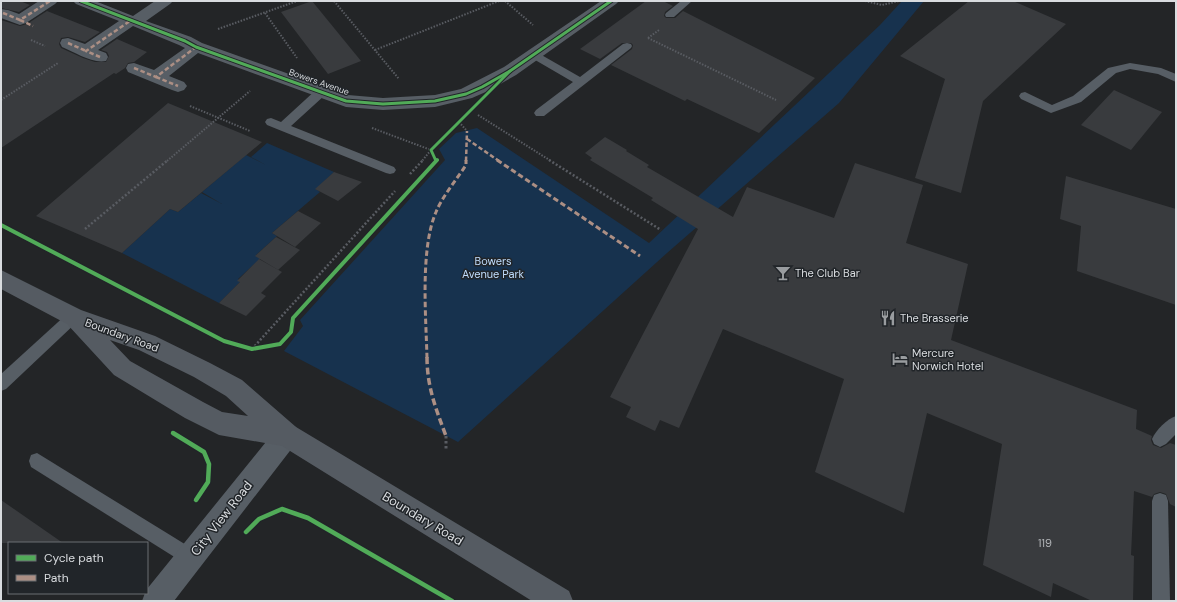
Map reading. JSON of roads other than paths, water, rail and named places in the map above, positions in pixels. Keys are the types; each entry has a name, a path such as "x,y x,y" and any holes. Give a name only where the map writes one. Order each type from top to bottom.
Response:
{"highway":[{"name":"Boundary Road","path":"1,280 73,317 148,343 234,388 287,435 559,601"},
{"name":"Boundary Road","path":"73,317 122,368 194,410 219,423 287,435"}],"street":[{"path":"4,13 27,23 50,1"},
{"name":"Bowers Avenue","path":"81,1 270,74 346,101 383,104 434,101 466,94 482,88 534,55 611,1"},
{"path":"68,43 93,54 132,21 165,1"},
{"path":"156,77 191,44"},
{"path":"134,68 178,86"},
{"name":"City View Road","path":"156,601 287,435"}],"lane":[{"path":"670,15 687,1"},
{"path":"540,113 627,46"},
{"path":"534,55 581,82"},
{"path":"1026,96 1051,109 1077,99 1112,70 1130,66 1162,71 1176,78"},
{"path":"283,127 321,92"},
{"path":"271,122 390,170"},
{"path":"4,376 73,317"},
{"path":"1160,439 1176,423"},
{"path":"37,460 190,557"},
{"path":"1160,501 1161,601"}],"place":[{"name":"The Club Bar","path":"783,273"},
{"name":"The Brasserie","path":"888,318"},
{"name":"Mercure Norwich Hotel","path":"900,359"}],"park label":[{"name":"Bowers Avenue Park","path":"493,267"}]}
